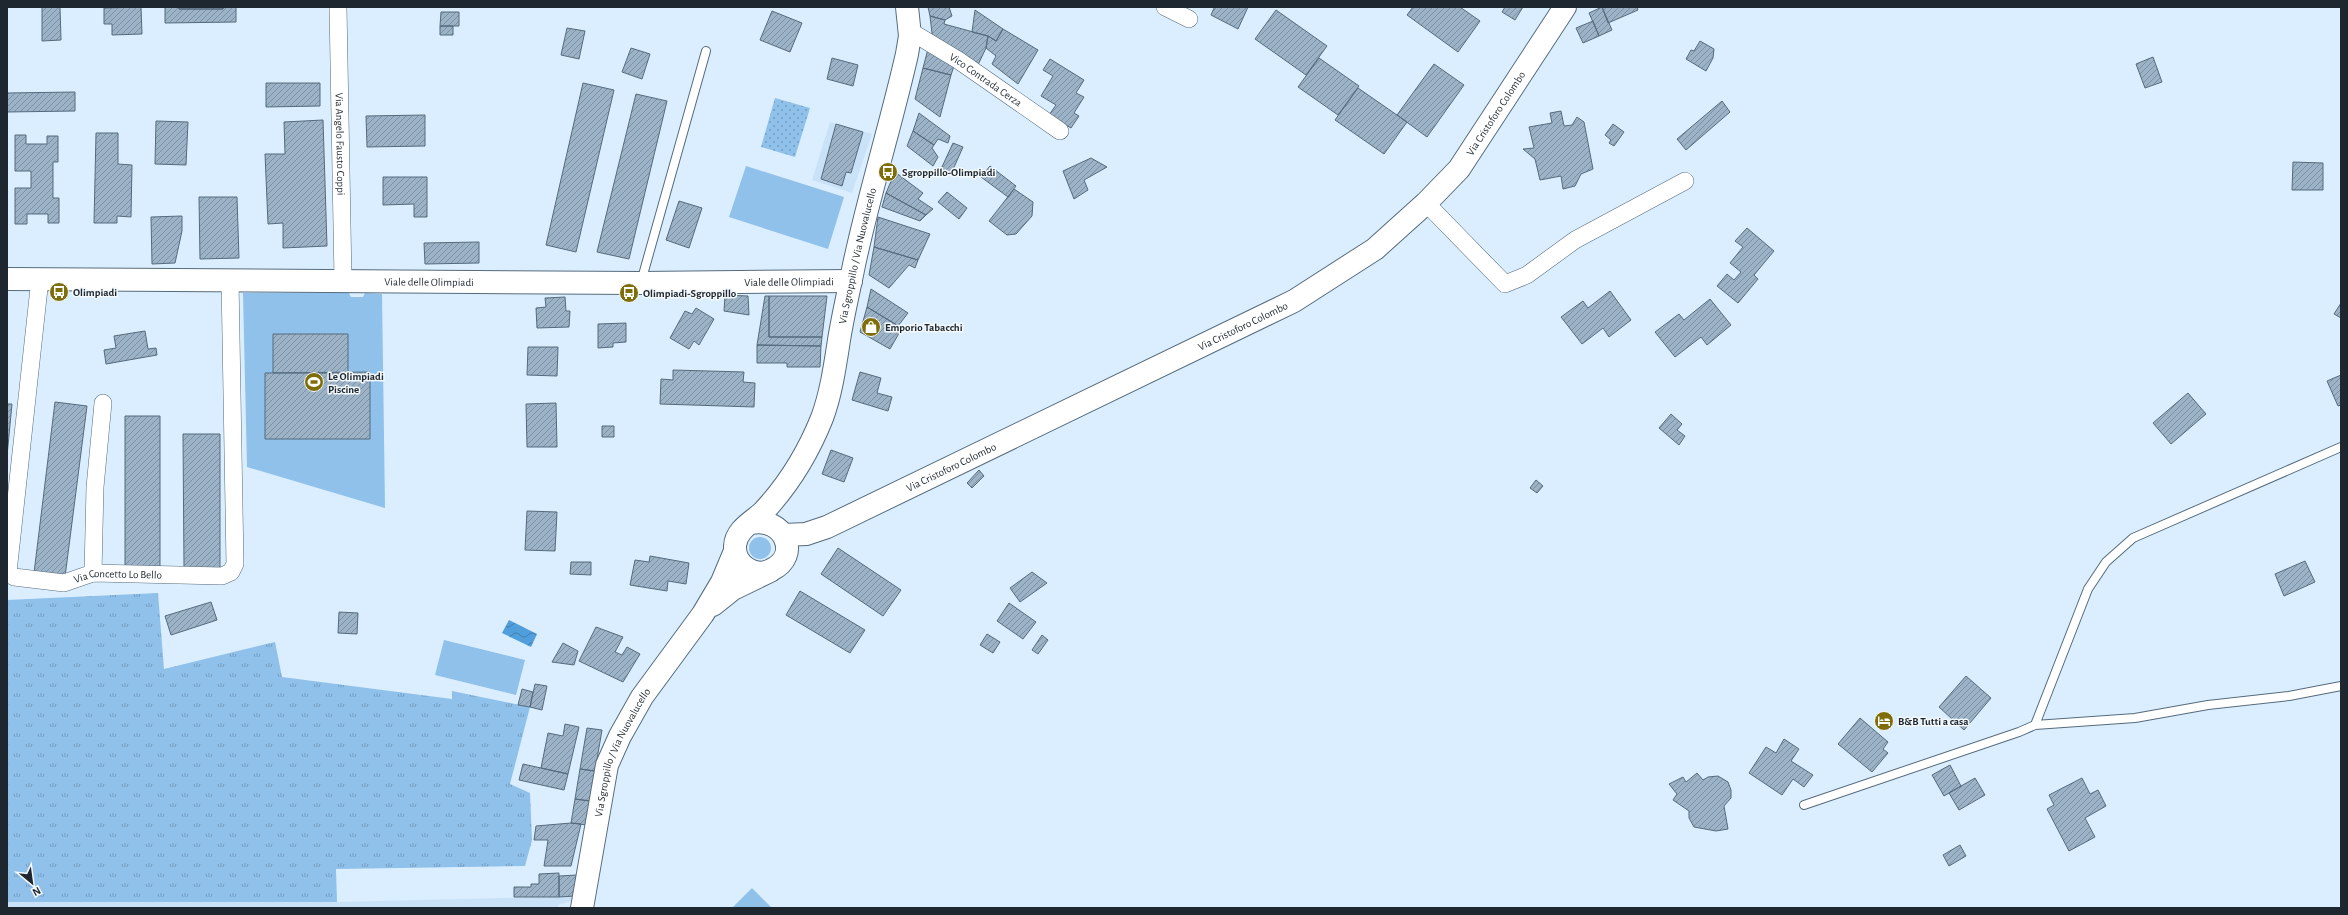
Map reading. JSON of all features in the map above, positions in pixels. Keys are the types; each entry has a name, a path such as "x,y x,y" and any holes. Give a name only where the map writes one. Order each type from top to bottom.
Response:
{"street":[{"name":"Via Angelo Fausto Coppi","path":"338,7 343,280"},
{"name":"Via Sgroppillo / Via Nuovalucello","path":"793,477 822,417 835,365 864,219 900,86 910,31 907,7"},
{"path":"1165,7 1189,19"},
{"name":"Via Cristoforo Colombo","path":"827,527 1294,302 1375,249 1426,203 1459,169 1485,132 1565,7"},
{"name":"Vico Contrada Cerza","path":"910,31 958,60 1060,131"},
{"path":"1426,203 1505,284 1527,275 1575,240 1685,181"},
{"name":"Viale delle Olimpiadi","path":"7,279 640,283 851,280"},
{"name":"Via Concetto Lo Bello","path":"40,279 8,572 14,577 64,583 93,573 222,576 231,572 235,564 230,280"},
{"path":"93,573 95,488 103,403"},
{"path":"703,614 722,582 735,551 736,537 740,531 751,523 793,477"},
{"path":"735,551 738,560 744,567 756,572 774,569 785,556 786,542 783,534 782,507 793,477"},
{"path":"751,523 768,522 783,534 806,534 827,527"},
{"path":"703,614 732,590 774,569 827,527"},
{"name":"Via Sgroppillo / Via Nuovalucello","path":"582,908 607,765 620,736 642,697 703,614"}],"lane":[{"path":"640,283 706,51"},
{"path":"2035,724 2088,589 2106,562 2133,538 2341,447"},
{"path":"1804,805 2019,732 2035,724 2135,718 2208,705 2289,696 2341,686"}],"shaded area":[{"path":"830,122 872,134 852,193 812,180"},
{"path":"575,896 575,900 558,905 558,908 7,908 7,902 337,902"}],"green space":[{"path":"775,98 810,108 795,157 761,147"},
{"path":"746,166 844,197 828,249 729,217"},
{"name":"Le Olimpiadi Piscine","path":"243,293 349,293 351,297 363,297 365,293 382,294 385,508 247,467"},
{"path":"756,537 764,537 771,544 771,552 764,559 756,559 749,552 749,544"},
{"path":"158,593 164,669 275,642 282,677 452,699 452,691 530,707 510,784 530,793 532,840 525,866 336,869 337,902 7,902 7,600"},
{"path":"444,640 525,660 516,695 435,675"},
{"path":"752,888 772,908 732,908"}],"water":[{"path":"509,620 537,634 531,647 502,633"}],"building":[{"path":"42,7 60,7 61,40 42,41"},
{"path":"141,7 142,34 112,35 112,24 104,24 104,8"},
{"path":"165,7 179,7 179,9 223,9 223,7 236,7 236,22 165,23"},
{"path":"179,7 223,7 223,9 179,9"},
{"path":"928,7 949,7 952,16 945,20 930,16"},
{"path":"1213,7 1248,7 1238,29 1211,15 1214,8"},
{"path":"1413,7 1460,7 1480,21 1458,52 1407,15"},
{"path":"1505,7 1523,7 1515,20 1502,12"},
{"path":"1602,7 1637,7 1638,10 1608,23"},
{"path":"1602,7 1612,30 1599,36 1589,13"},
{"path":"975,10 1003,29 996,41 988,36 972,32"},
{"path":"1276,10 1327,46 1306,75 1255,39"},
{"path":"772,11 802,23 790,52 760,40"},
{"path":"441,12 459,12 459,26 440,26"},
{"path":"930,16 945,20 944,24 988,36 986,48 976,69 933,42"},
{"path":"1593,21 1599,36 1583,43 1576,28"},
{"path":"440,26 453,26 453,35 440,35"},
{"path":"567,28 585,31 579,59 561,55"},
{"path":"1003,29 1038,50 1018,84 992,64 996,56 986,48 988,36 996,41"},
{"path":"1700,41 1714,49 1713,58 1706,71 1686,59 1691,50 1694,51"},
{"path":"631,48 650,54 642,79 622,72"},
{"path":"928,49 955,63 951,75 923,68"},
{"path":"2153,57 2162,82 2145,88 2136,64"},
{"path":"832,58 858,65 853,86 827,79"},
{"path":"1319,58 1359,86 1338,115 1298,87"},
{"path":"1050,59 1084,80 1076,93 1084,97 1074,113 1079,116 1071,128 1049,115 1056,105 1041,96 1053,76 1043,70"},
{"path":"1434,64 1464,85 1427,137 1397,115"},
{"path":"923,68 951,75 940,117 915,99"},
{"path":"266,83 320,83 320,106 266,107"},
{"path":"583,83 614,90 576,252 546,245"},
{"path":"1358,88 1407,122 1384,154 1335,120"},
{"path":"75,92 75,111 7,112 7,93"},
{"path":"636,94 667,101 629,259 597,252"},
{"path":"1722,101 1730,112 1686,150 1677,139"},
{"path":"1561,111 1564,126 1572,125 1577,117 1584,122 1593,169 1581,174 1575,186 1563,189 1561,176 1540,180 1535,159 1523,149 1534,148 1529,127 1552,123 1550,113"},
{"path":"919,113 950,136 948,143 938,139 934,145 913,131"},
{"path":"425,115 425,146 367,147 366,116"},
{"path":"323,120 327,246 283,248 283,223 268,224 265,154 285,154 284,122"},
{"path":"156,121 188,122 186,165 155,164"},
{"path":"836,124 863,132 851,173 846,172 842,186 821,179"},
{"path":"1613,124 1624,132 1614,146 1609,143 1611,140 1605,135"},
{"path":"913,131 934,145 932,148 938,157 933,166 907,146"},
{"path":"96,133 118,133 118,164 132,165 131,217 117,216 117,223 94,223"},
{"path":"15,135 26,135 26,144 47,144 47,136 58,136 58,162 53,162 53,198 59,198 59,223 48,223 48,214 27,214 27,224 15,224 15,188 31,188 31,171 15,171"},
{"path":"953,143 963,147 951,174 941,169"},
{"path":"1091,158 1107,167 1084,180 1088,190 1074,199 1063,171"},
{"path":"2293,162 2323,163 2323,190 2292,190"},
{"path":"990,166 1016,186 1008,197 981,177"},
{"path":"895,172 923,193 918,199 933,209 926,215 886,193"},
{"path":"383,177 427,177 427,217 414,217 414,204 383,205"},
{"path":"1014,189 1033,202 1032,216 1016,234 1007,235 989,221"},
{"path":"947,192 967,208 959,219 938,202"},
{"path":"886,193 926,215 920,221 882,207"},
{"path":"199,197 237,197 239,258 200,259"},
{"path":"679,201 702,208 689,248 666,240"},
{"path":"182,216 182,231 175,263 152,264 151,217"},
{"path":"878,217 930,234 918,260 874,247"},
{"path":"1747,228 1774,251 1754,275 1758,279 1738,303 1717,286 1727,274 1734,280 1741,272 1730,263 1743,247 1735,241"},
{"path":"479,242 479,263 425,264 424,243"},
{"path":"874,247 918,260 915,268 909,265 889,288 869,275"},
{"path":"871,289 908,313 898,326 867,307"},
{"path":"1610,291 1631,320 1609,337 1603,328 1582,344 1561,317 1583,301 1588,308"},
{"path":"725,295 748,296 749,315 724,311"},
{"path":"765,296 769,296 769,337 822,337 821,346 757,345"},
{"path":"769,296 827,296 822,337 769,337"},
{"path":"565,297 566,311 570,311 569,327 537,328 536,308 546,307 545,298"},
{"path":"1710,299 1731,325 1707,345 1701,337 1675,357 1655,332 1679,314 1684,320"},
{"path":"2341,303 2341,318 2334,314"},
{"path":"867,307 902,328 890,349 860,332"},
{"path":"696,308 714,319 699,345 694,341 689,349 670,338 685,311 692,314"},
{"path":"626,323 626,342 613,343 613,347 598,348 598,324"},
{"path":"145,331 148,349 156,348 157,355 106,364 104,350 116,348 114,336"},
{"path":"273,334 348,334 348,373 273,373"},
{"path":"757,345 821,346 820,367 787,367 787,363 757,363"},
{"path":"528,347 558,347 557,376 527,375"},
{"path":"673,370 744,372 743,382 755,383 754,407 660,404 661,379 673,380"},
{"path":"370,372 370,439 265,439 265,373"},
{"path":"860,372 881,378 877,393 892,397 888,411 852,400"},
{"path":"2341,375 2341,405 2338,406 2327,381"},
{"path":"2188,393 2206,414 2171,444 2153,423"},
{"path":"55,402 87,406 65,577 34,573"},
{"path":"556,403 557,447 527,447 526,404"},
{"path":"7,404 12,404 7,456"},
{"path":"1671,414 1682,424 1677,430 1685,436 1679,445 1659,428"},
{"path":"125,416 160,416 160,568 125,569"},
{"path":"602,426 614,426 614,437 602,437"},
{"path":"183,434 220,434 220,569 184,569"},
{"path":"831,450 853,458 844,482 822,474"},
{"path":"979,470 984,476 972,488 967,483"},
{"path":"1536,480 1543,486 1537,493 1530,488"},
{"path":"527,511 557,512 555,551 525,550"},
{"path":"838,548 901,590 883,616 821,574"},
{"path":"650,556 689,563 686,584 668,581 667,591 630,585 635,560 649,562"},
{"path":"2305,561 2315,582 2284,596 2275,574"},
{"path":"571,562 591,562 591,575 570,574"},
{"path":"1032,572 1047,583 1020,602 1010,588"},
{"path":"800,591 865,630 850,653 786,615"},
{"path":"211,602 217,620 171,635 165,616"},
{"path":"1009,603 1036,622 1023,639 997,621"},
{"path":"339,612 358,613 357,634 338,633"},
{"path":"596,627 623,637 615,652 622,655 627,647 640,654 623,682 579,661"},
{"path":"987,634 1000,642 993,653 980,645"},
{"path":"1042,635 1048,640 1038,654 1032,650"},
{"path":"563,643 578,651 574,665 552,662"},
{"path":"1966,676 1991,698 1964,730 1939,707"},
{"path":"535,684 547,686 542,710 530,707"},
{"path":"522,689 533,692 530,707 518,705"},
{"path":"1860,718 1888,742 1883,749 1888,753 1872,772 1838,744"},
{"path":"565,724 579,727 568,774 541,768 548,733 563,736"},
{"path":"587,728 602,730 595,771 580,769"},
{"path":"1784,739 1799,749 1791,761 1813,775 1804,787 1793,779 1782,795 1749,773 1766,747 1776,753"},
{"path":"523,764 568,774 564,790 519,780"},
{"path":"1950,765 1961,786 1944,796 1932,775"},
{"path":"580,769 595,771 590,801 575,799"},
{"path":"1697,773 1703,780 1708,777 1718,776 1728,782 1731,790 1731,798 1724,806 1728,829 1716,831 1694,827 1689,818 1689,811 1673,800 1677,794 1669,784 1683,777 1686,782"},
{"path":"1975,778 1985,795 1959,810 1949,793"},
{"path":"2082,778 2090,794 2098,790 2106,806 2085,818 2095,837 2069,851 2047,809 2054,805 2049,795"},
{"path":"575,799 590,801 587,825 571,823"},
{"path":"571,823 581,824 571,866 544,866 548,840 534,840 536,826"},
{"path":"1960,845 1966,856 1949,866 1943,855"},
{"path":"559,873 559,897 514,897 514,887 531,887 531,884 539,884 539,874"},
{"path":"577,875 575,896 559,897 559,876"}],"place":[{"name":"Sgroppillo-Olimpiadi","path":"888,172"},
{"name":"Olimpiadi","path":"59,292"},
{"name":"Olimpiadi-Sgroppillo","path":"629,293"},
{"name":"Emporio Tabacchi","path":"871,327"},
{"name":"Le Olimpiadi Piscine","path":"314,382"},
{"name":"B&B Tutti a casa","path":"1884,721"}]}
